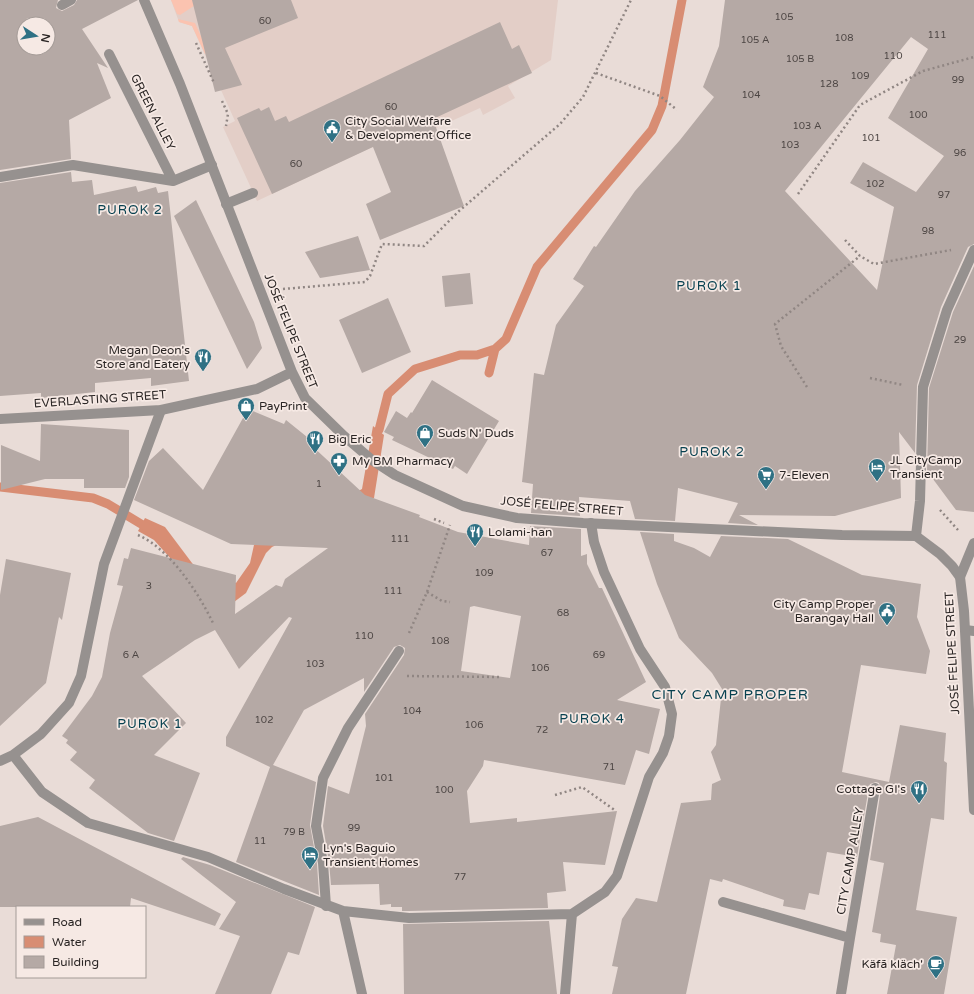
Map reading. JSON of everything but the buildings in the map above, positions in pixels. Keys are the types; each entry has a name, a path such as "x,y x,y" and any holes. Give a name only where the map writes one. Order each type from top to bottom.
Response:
{"street":[{"path":"62,6 71,0"},
{"name":"JOSÉ FELIPE STREET","path":"144,0 163,41 292,372 305,398 326,419 372,460 395,475 463,506 495,514 517,518 591,523 842,535 916,536 940,554 960,577 969,631 974,810"},
{"name":"GREEN ALLEY","path":"109,54 173,181"},
{"path":"0,177 73,165 173,181 212,165"},
{"path":"226,204 253,193"},
{"path":"916,536 920,501 923,387 947,310 974,250"},
{"name":"EVERLASTING STREET","path":"0,419 161,410 257,389 292,372"},
{"path":"0,760 13,755 41,734 69,704 81,676 104,564 161,410"},
{"path":"13,755 42,792 88,823 208,857 326,906 343,911 409,918 572,914 605,892 617,876 649,777 665,747 672,714 665,687 640,649 604,572 594,542 591,523"},
{"path":"960,577 974,545"},
{"path":"326,906 323,863 316,826 323,778 348,728 399,652"},
{"name":"CITY CAMP ALLEY","path":"841,994 876,788"},
{"path":"723,902 850,938"},
{"path":"343,911 362,994"},
{"path":"565,994 572,914"}],"path":[{"path":"280,289 365,282 370,276 382,244 424,246 459,211 560,124 583,97 631,0"},
{"path":"196,43 214,83"},
{"path":"798,194 860,105 923,71 974,57"},
{"path":"596,73 660,96 677,110"},
{"path":"222,101 228,114 226,126"},
{"path":"846,240 860,256 874,264 956,249"},
{"path":"807,387 781,346 775,324 860,256"},
{"path":"870,378 904,385"},
{"path":"938,508 974,545"},
{"path":"399,652 427,592 450,525"},
{"path":"132,532 147,540 175,564 187,579 213,623"},
{"path":"427,592 442,601 450,602"},
{"path":"401,676 500,677"},
{"path":"555,795 582,787 617,812"}],"shaded area":[{"path":"171,0 558,0 551,60 508,86 515,98 483,115 480,108 421,135 417,126 257,201 223,127 235,121 192,26 179,22"},
{"path":"171,0 203,0 180,15 177,14"},
{"path":"178,19 195,23 208,52 205,54 192,26 179,22"}],"water":[{"path":"373,426 384,435 374,498 272,547 266,553 246,593 226,608 188,578 154,540 138,531 145,518 165,527 195,567 236,583 250,563 254,545 362,489"}],"waterway":[{"path":"379,430 388,394 415,369 460,355 477,355 495,349 506,339 537,267 652,130 662,106 682,0"},
{"path":"489,373 495,349"},
{"path":"0,487 93,498 108,504 151,530"}],"place":[{"name":"City Social Welfare & Development Office","path":"332,143"},
{"name":"Megan Deon's Store and Eatery","path":"203,372"},
{"name":"PayPrint","path":"246,421"},
{"name":"Suds N' Duds","path":"425,448"},
{"name":"Big Eric","path":"315,454"},
{"name":"My BM Pharmacy","path":"339,476"},
{"name":"JL CityCamp Transient","path":"877,482"},
{"name":"7-Eleven","path":"766,490"},
{"name":"Lolami-han","path":"475,547"},
{"name":"City Camp Proper Barangay Hall","path":"887,626"},
{"name":"Cottage GI's","path":"919,804"},
{"name":"Lyn's Baguio Transient Homes","path":"310,870"},
{"name":"Käfã kläch'","path":"936,979"}],"district":[{"name":"PUROK 2","path":"130,209"},
{"name":"PUROK 1","path":"709,285"},
{"name":"PUROK 2","path":"712,451"},
{"name":"CITY CAMP PROPER","path":"730,694"},
{"name":"PUROK 4","path":"592,718"},
{"name":"PUROK 1","path":"150,723"}]}
